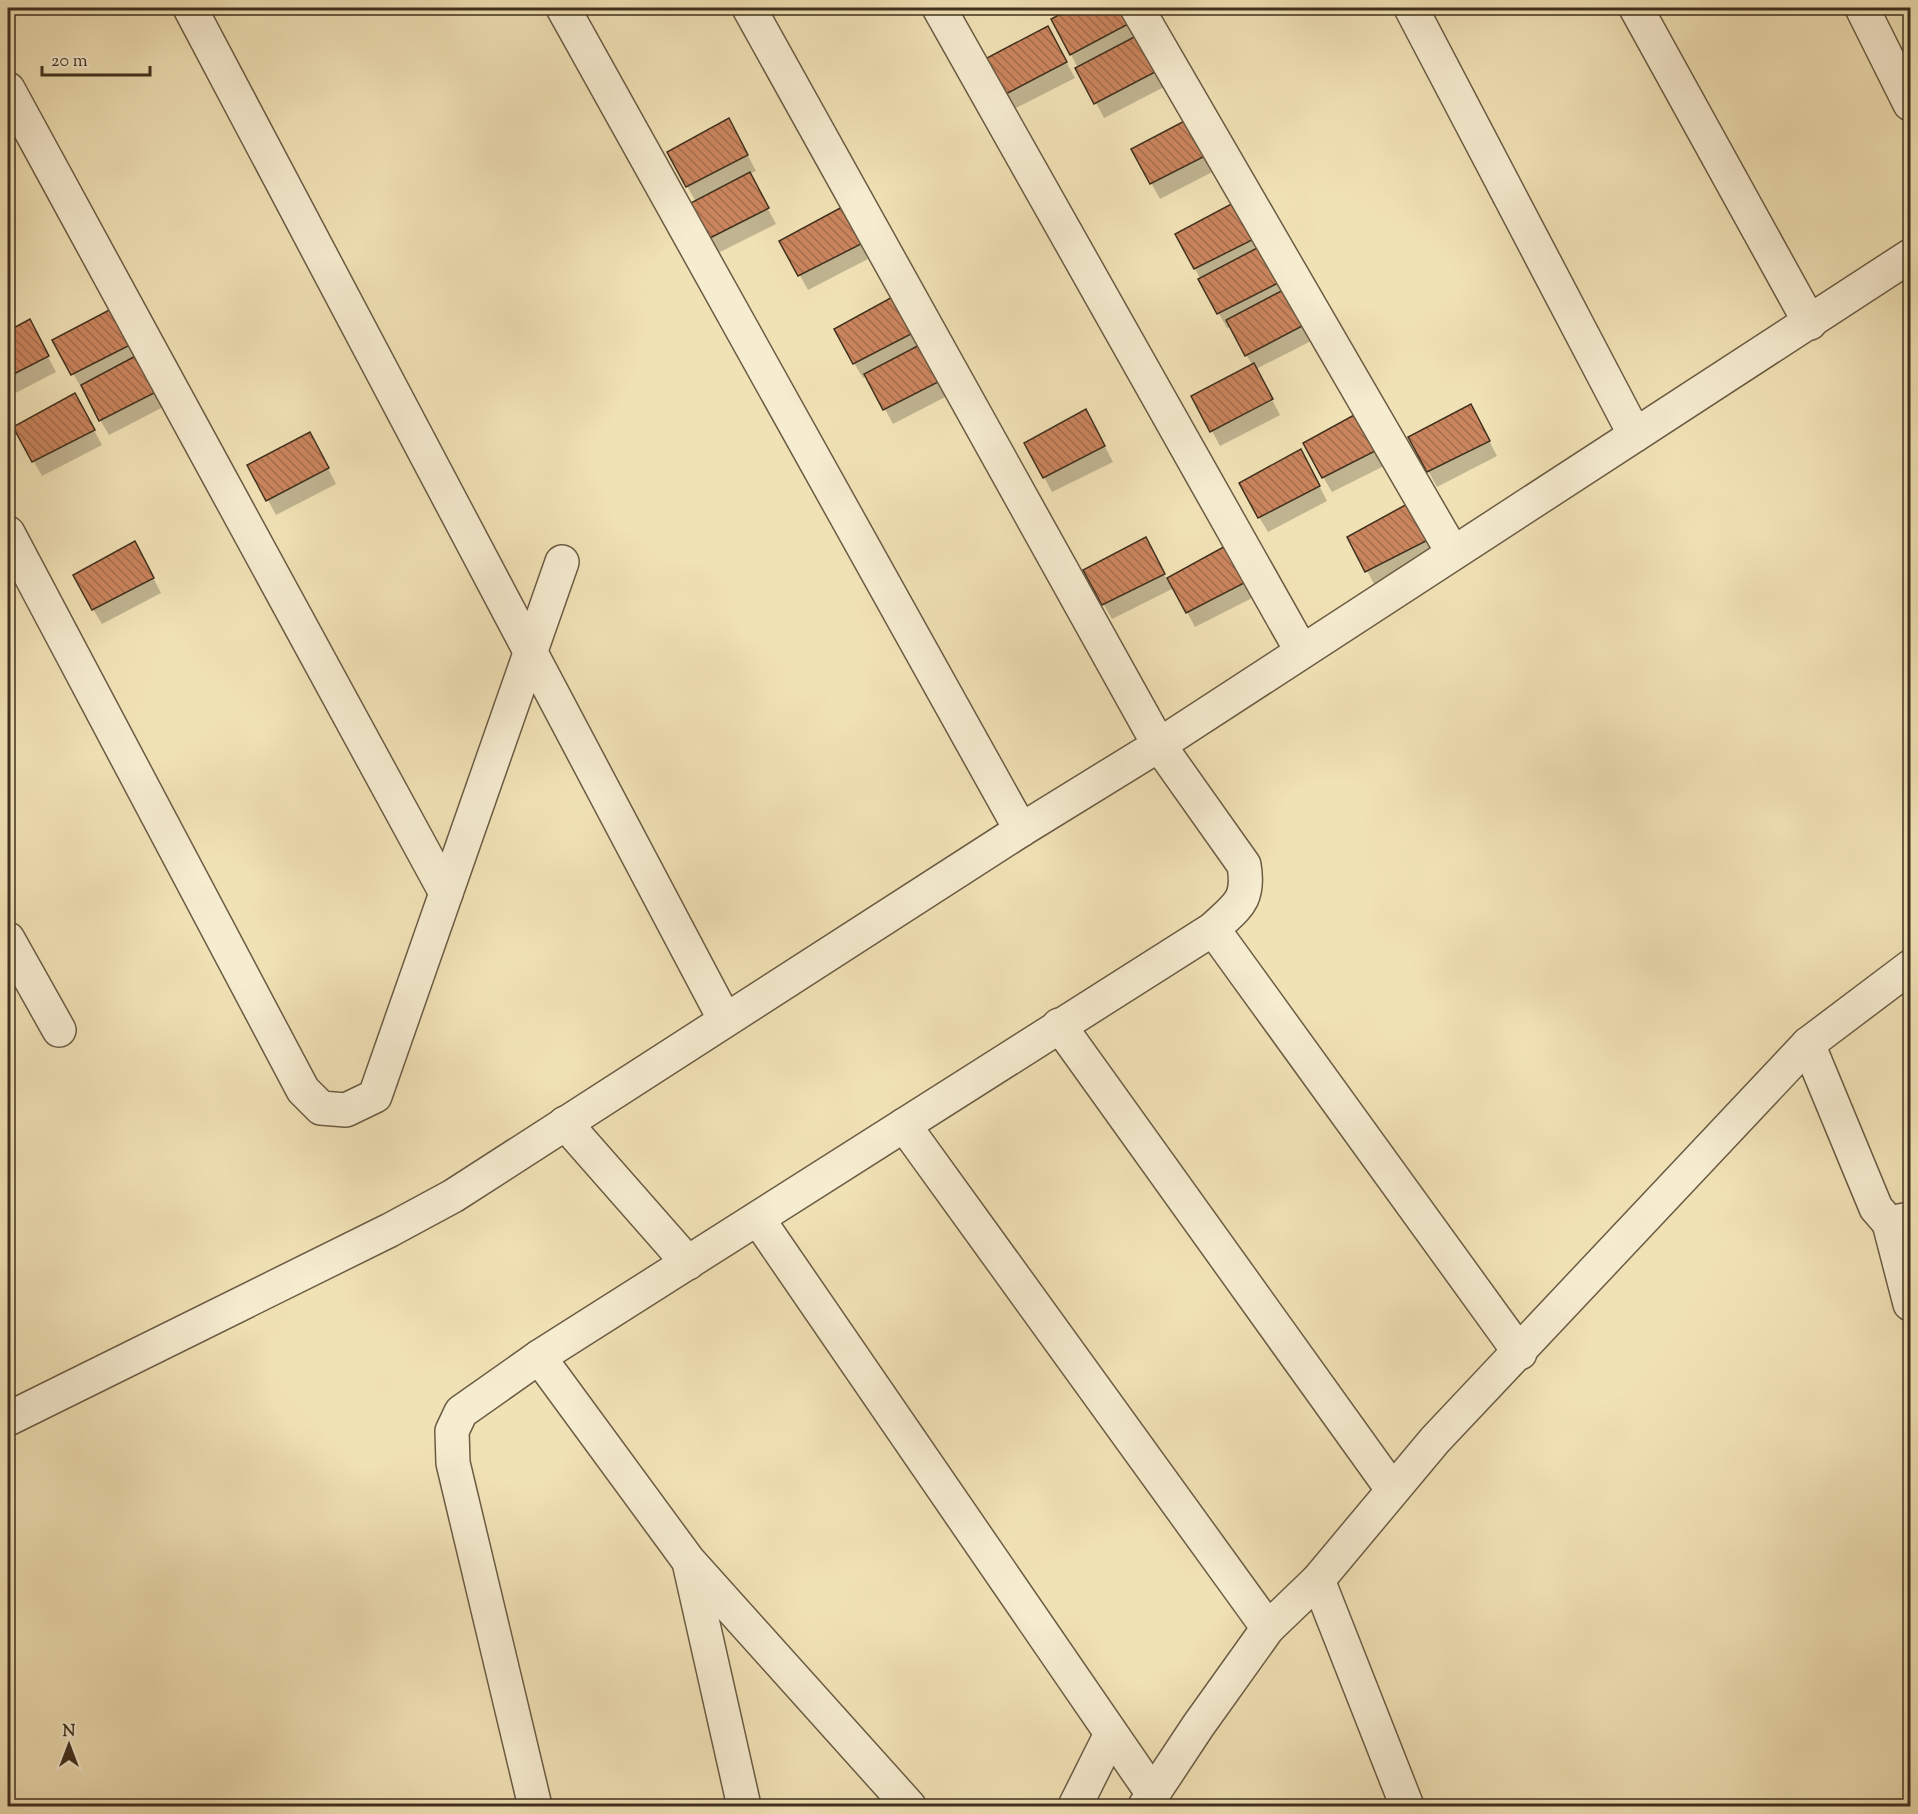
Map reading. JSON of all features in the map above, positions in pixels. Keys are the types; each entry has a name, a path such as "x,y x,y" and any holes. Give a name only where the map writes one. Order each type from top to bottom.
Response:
{"street":[{"path":"190,8 725,1020"},
{"path":"563,8 1021,830"},
{"path":"535,1806 451,1447 452,1431 461,1412 538,1357 1213,929 1239,904 1248,886 1244,865 1159,745 748,8"},
{"path":"939,8 1301,650"},
{"path":"1137,8 1453,553"},
{"path":"1411,8 1635,435"},
{"path":"1636,8 1810,323"},
{"path":"1862,8 1911,104"},
{"path":"8,89 446,893"},
{"path":"8,1419 390,1230 453,1196 1021,830 1159,745 1301,650 1911,256"},
{"path":"8,532 303,1090 321,1108 346,1110 375,1096 562,562"},
{"path":"1213,929 1520,1353"},
{"path":"8,939 59,1030"},
{"path":"758,1219 1111,1734 1149,1800 1198,1726 1268,1628 1318,1580 1392,1488 1808,1044 1911,967"},
{"path":"1059,1025 1392,1488"},
{"path":"1808,1044 1876,1208 1900,1221 1911,1304"},
{"path":"565,1123 688,1263"},
{"path":"904,1125 1268,1628"},
{"path":"538,1357 688,1560 909,1806"},
{"path":"688,1560 744,1806"},
{"path":"1318,1580 1407,1806"},
{"path":"1075,1806 1111,1734"}],"building":[{"path":"1072,8 1124,8 1132,22 1070,55 1051,19"},
{"path":"1048,26 1067,62 1004,95 985,59"},
{"path":"1138,35 1157,71 1094,104 1075,68"},
{"path":"1194,116 1213,152 1150,184 1131,149"},
{"path":"729,118 748,155 686,187 667,152"},
{"path":"750,172 769,208 706,240 687,205"},
{"path":"1237,201 1256,238 1194,269 1175,234"},
{"path":"842,207 861,244 798,276 779,241"},
{"path":"1261,246 1280,282 1217,314 1198,279"},
{"path":"1289,287 1308,323 1245,356 1226,320"},
{"path":"896,295 915,332 853,364 834,329"},
{"path":"115,307 134,343 71,375 52,340"},
{"path":"30,319 49,356 8,377 8,331"},
{"path":"927,341 946,378 883,410 864,374"},
{"path":"143,352 162,389 99,421 81,385"},
{"path":"1254,363 1273,399 1210,432 1191,396"},
{"path":"75,393 95,430 32,462 13,427"},
{"path":"1471,404 1490,441 1427,472 1408,437"},
{"path":"1086,409 1105,446 1043,478 1024,443"},
{"path":"1365,409 1385,446 1322,478 1303,443"},
{"path":"310,432 329,468 266,501 247,465"},
{"path":"1301,449 1320,486 1258,518 1239,483"},
{"path":"1409,503 1428,540 1365,572 1347,537"},
{"path":"1146,537 1165,574 1102,605 1083,570"},
{"path":"135,541 154,578 92,610 73,575"},
{"path":"1229,544 1248,581 1186,613 1167,578"}]}
